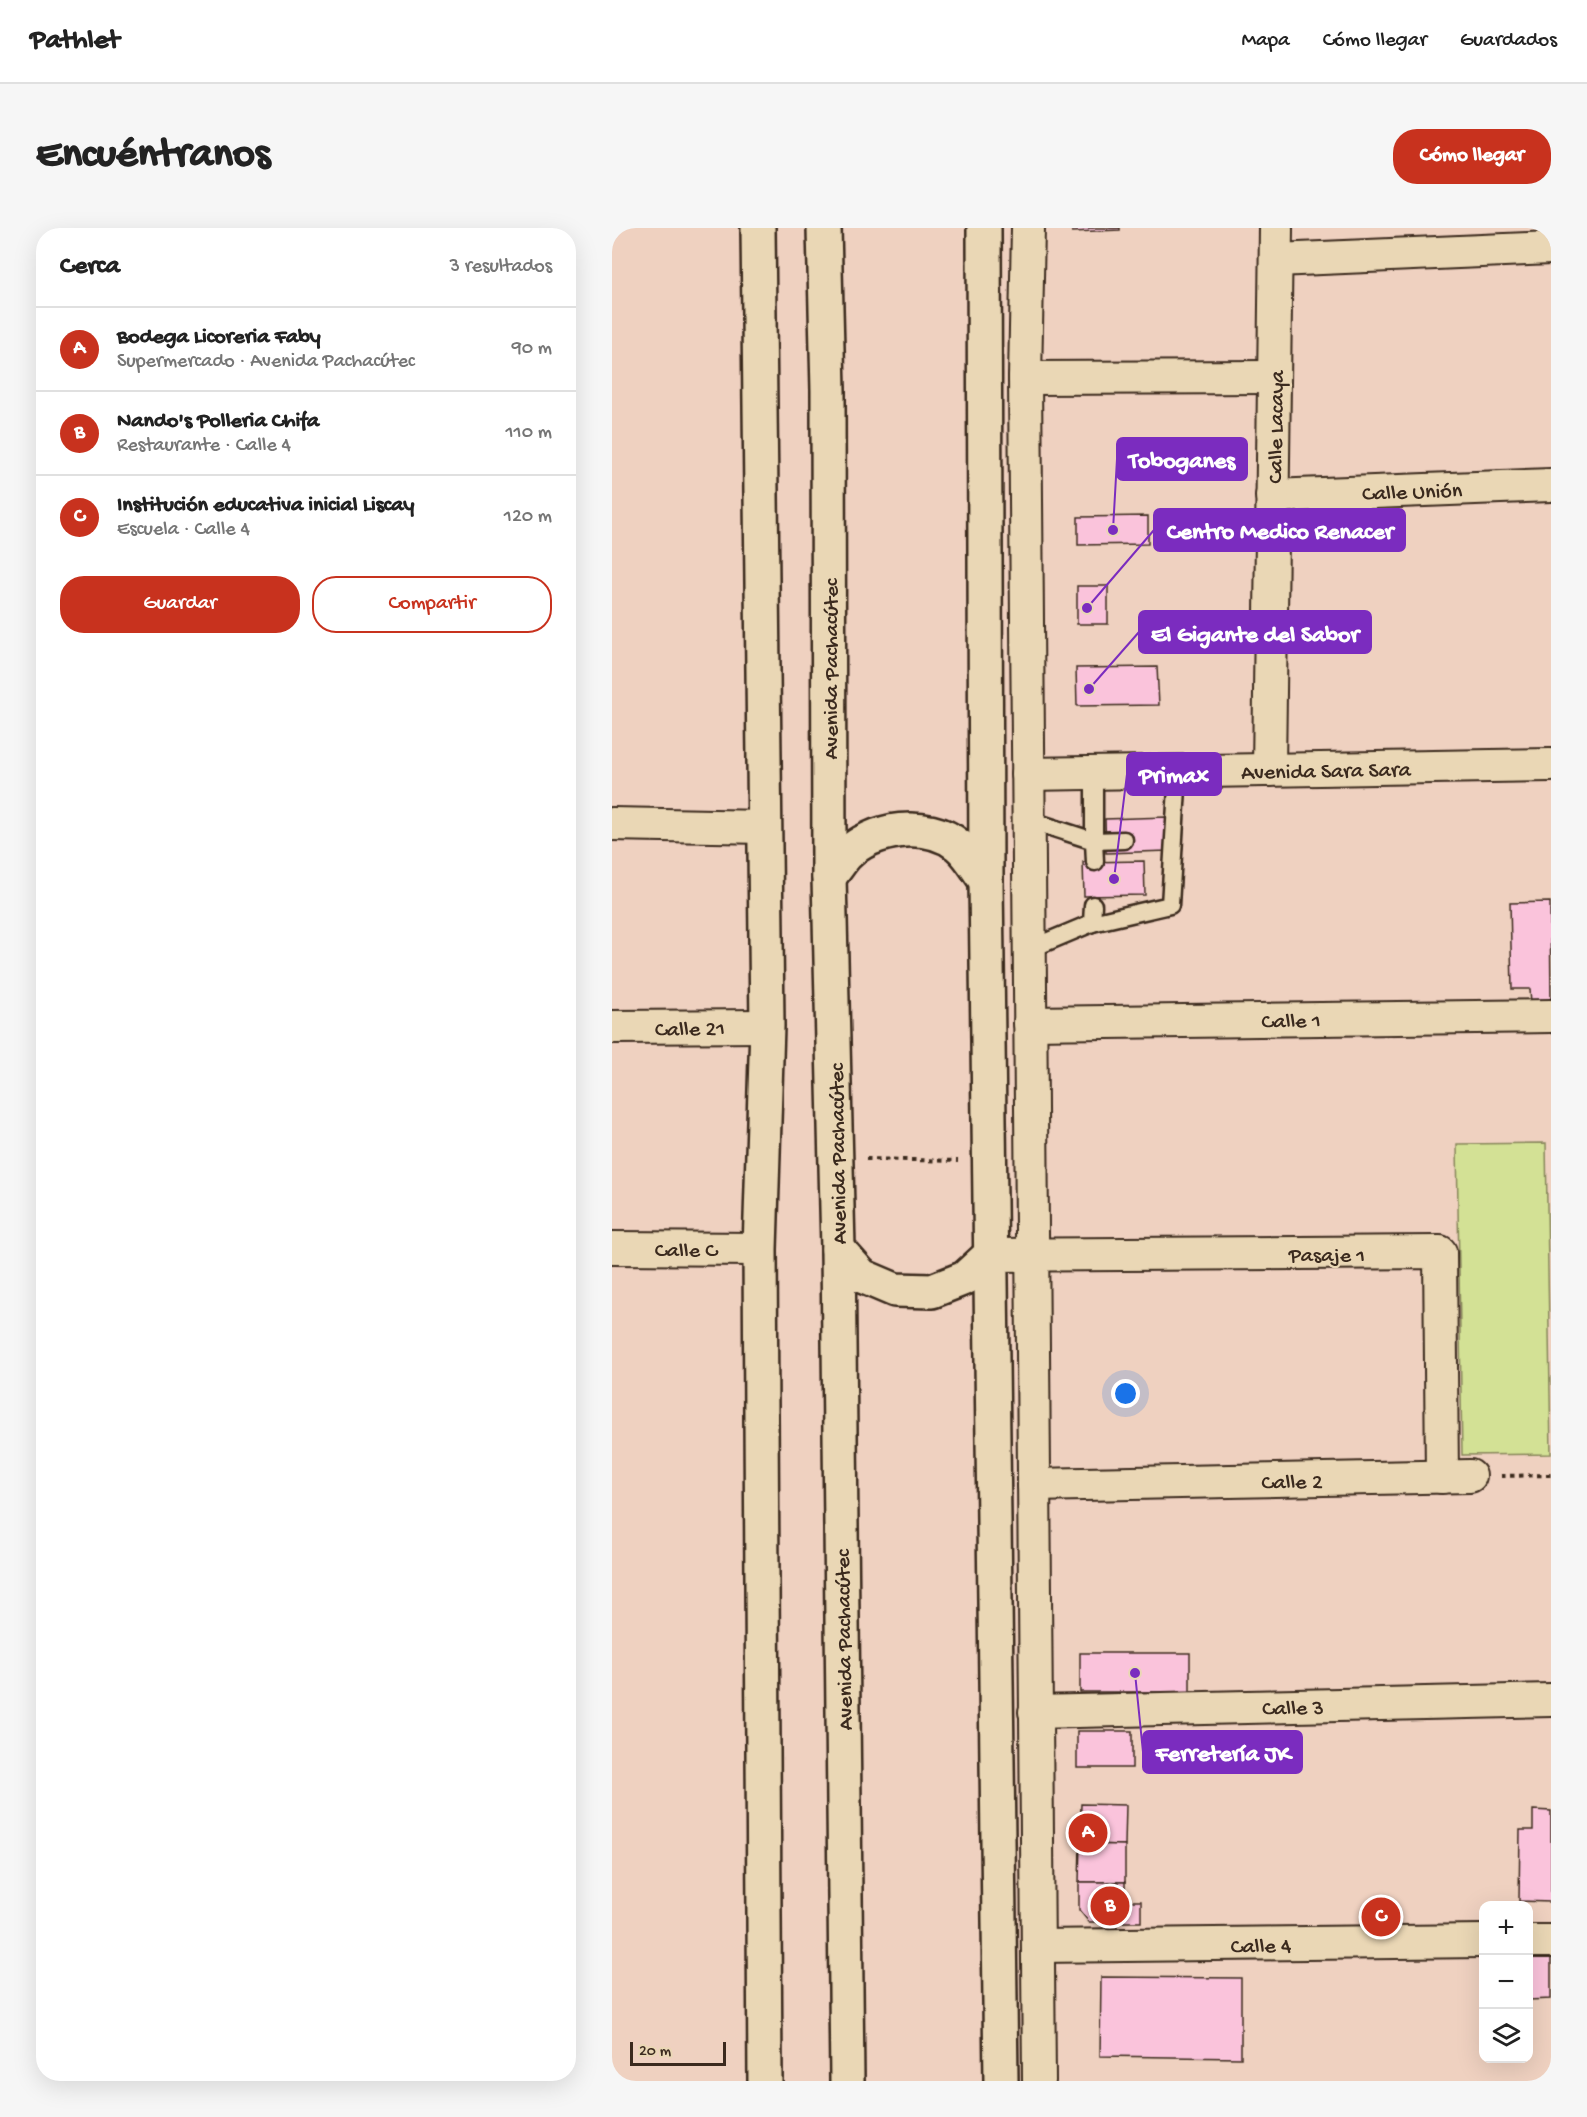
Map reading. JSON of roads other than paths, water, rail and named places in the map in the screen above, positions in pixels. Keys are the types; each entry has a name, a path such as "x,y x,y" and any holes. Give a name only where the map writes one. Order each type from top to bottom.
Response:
{"main road":[{"path":"758,228 767,1026 760,1249 765,2081"},
{"name":"Avenida Pachacútec","path":"824,228 828,390 829,878 838,1249 847,2081"},
{"path":"984,228 986,881 1000,2081"},
{"path":"829,878 847,854 872,837 900,830 929,832 957,844 986,881"},
{"path":"838,1249 862,1276 895,1290 932,1292 965,1278 990,1255"}],"street":[{"path":"1028,228 1025,378 1039,2081"},
{"name":"Calle Lacaya","path":"1269,770 1276,228"},
{"path":"1276,260 1551,248"},
{"path":"1025,378 1274,376"},
{"name":"Calle Unión","path":"1272,496 1551,485"},
{"name":"Avenida Sara Sara","path":"1028,774 1551,765"},
{"path":"612,824 764,827"},
{"name":"Calle 1","path":"1030,1023 1551,1016"},
{"name":"Calle 21","path":"612,1027 767,1026"},
{"name":"Calle C","path":"612,1248 760,1249"},
{"name":"Pasaje 1","path":"990,1255 1440,1252 1456,1476"},
{"name":"Calle 2","path":"1034,1485 1456,1476"},
{"name":"Calle 3","path":"1035,1712 1551,1700"},
{"name":"Calle 4","path":"1038,1946 1479,1941"},
{"path":"1533,1941 1551,1941"}],"lane":[{"path":"1030,949 1092,923 1170,905 1170,839 1178,771"},
{"path":"1094,772 1095,862"},
{"path":"1029,820 1094,841 1124,840"},
{"path":"1092,923 1093,905"}],"place":[{"name":"Toboganes","path":"1113,530"},
{"name":"Centro Medico Renacer","path":"1087,608"},
{"name":"El Gigante del Sabor","path":"1089,689"},
{"name":"Primax","path":"1114,879"},
{"name":"Ferretería JK","path":"1135,1673"},
{"name":"Bodega Licoreria Faby","path":"1088,1833"},
{"name":"Nando's Polleria Chifa","path":"1110,1906"},
{"name":"Institución educativa inicial Liscay","path":"1381,1917"}]}
